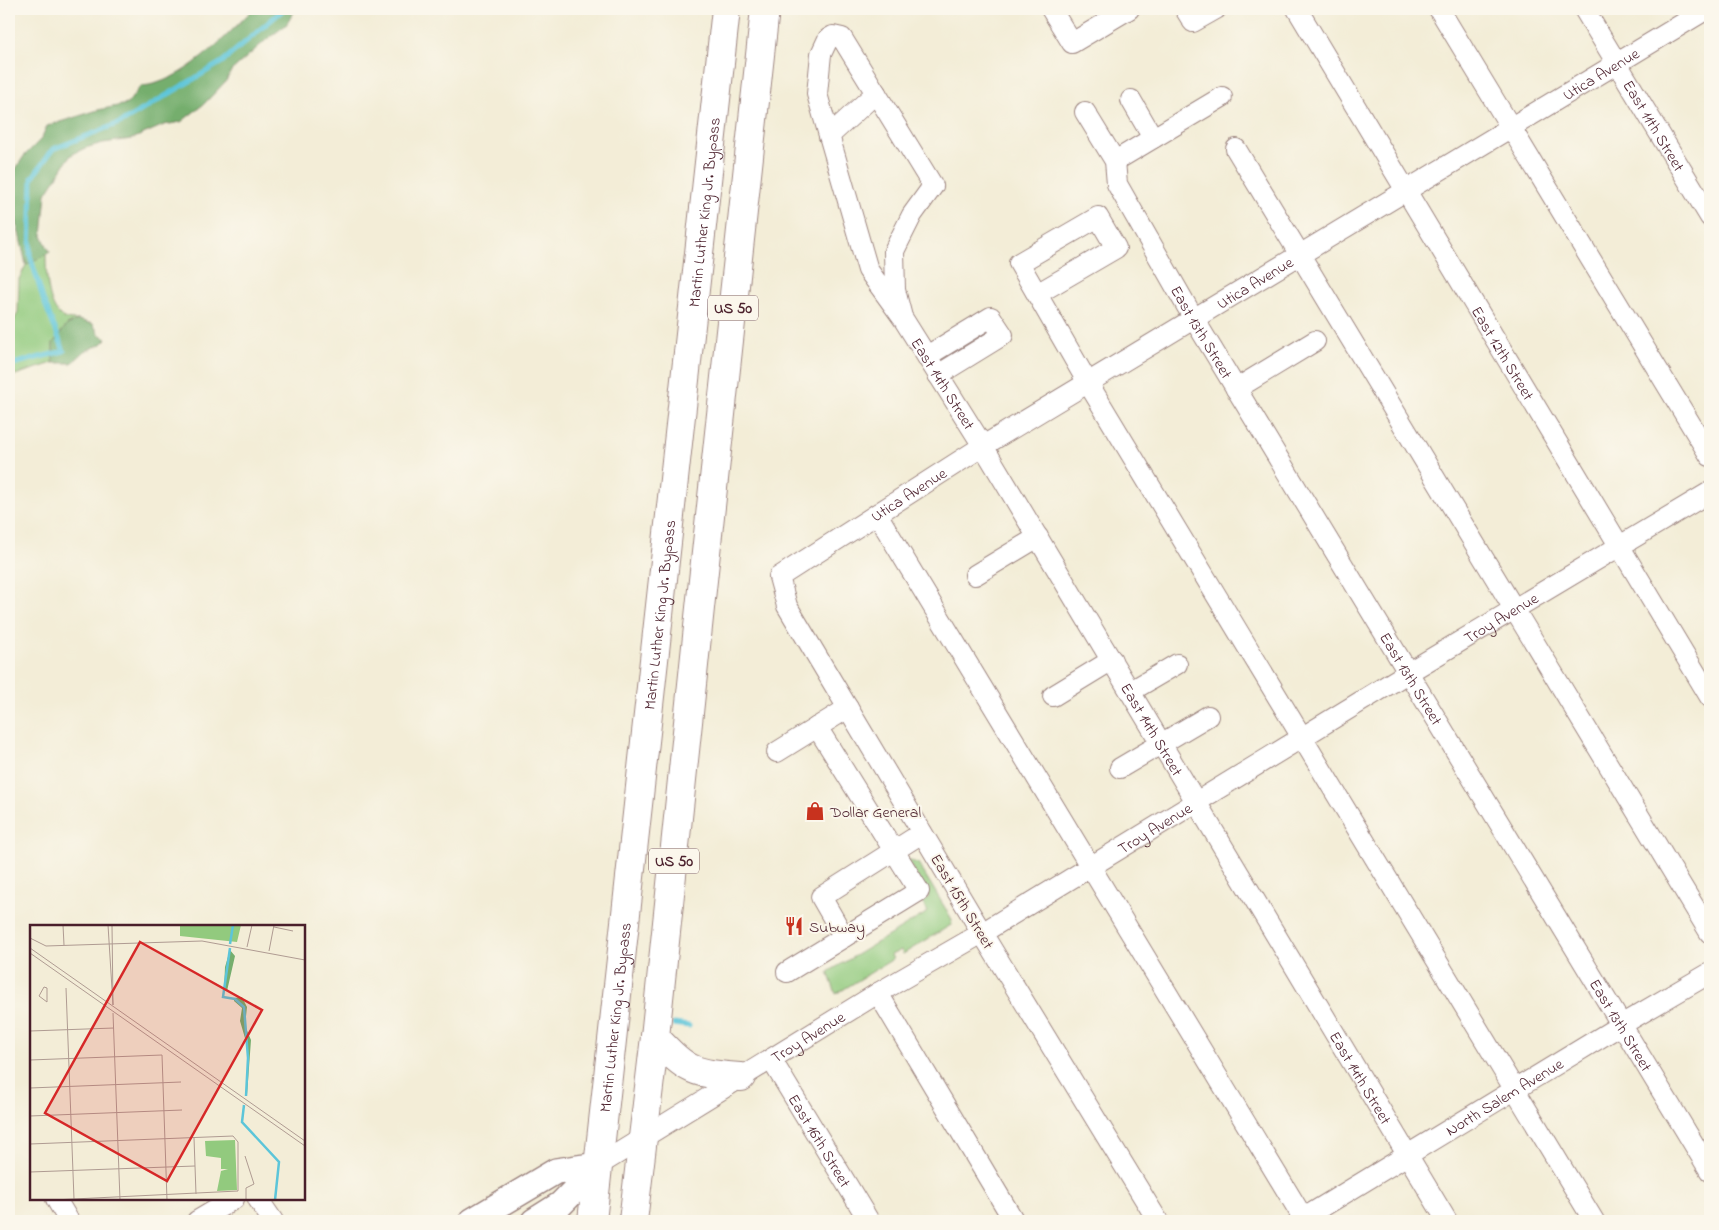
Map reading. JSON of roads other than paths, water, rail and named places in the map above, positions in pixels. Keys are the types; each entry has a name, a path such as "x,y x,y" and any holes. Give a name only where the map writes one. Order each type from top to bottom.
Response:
{"highway":[{"name":"Martin Luther King Jr. Bypass","path":"592,1221 726,9"},
{"name":"US 50","path":"632,1221 656,1037 695,656 766,9"},
{"path":"656,1037 684,1066 703,1074 741,1077"}],"main road":[{"name":"Troy Avenue","path":"472,1221 556,1171 599,1165"},
{"name":"Troy Avenue","path":"534,1221 561,1204 599,1165"}],"street":[{"path":"1052,9 1072,43 1129,9"},
{"path":"1185,9 1193,22 1216,9"},
{"name":"East 12th Street","path":"1297,9 1408,190 1710,697"},
{"path":"1439,9 1710,456"},
{"name":"East 11th Street","path":"1584,9 1710,217"},
{"name":"Utica Avenue","path":"779,577 983,446 1301,255 1616,62 1707,9"},
{"name":"East 14th Street","path":"876,93 842,38 833,36 828,39 821,54 817,94 868,270 902,317 983,446 1447,1221"},
{"path":"829,136 876,93 933,186 912,215 894,251 896,290 902,317"},
{"path":"1085,112 1115,161 1222,97"},
{"path":"1131,100 1153,138"},
{"path":"1236,149 1710,933"},
{"name":"East 13th Street","path":"1115,161 1117,184 1194,319 1710,1171"},
{"path":"1038,294 1116,248 1098,217 1020,263 1088,383 1594,1221"},
{"path":"927,356 991,317 1003,336 938,374"},
{"path":"1236,389 1314,341"},
{"name":"Troy Avenue","path":"599,1165 878,993 982,933 1409,672 1710,492"},
{"path":"877,514 1302,1220"},
{"path":"975,575 1038,537"},
{"name":"East 15th Street","path":"779,577 786,606 982,933 1158,1221"},
{"path":"1053,696 1112,660"},
{"path":"1131,691 1177,664"},
{"path":"777,752 848,708"},
{"path":"1120,768 1208,716"},
{"path":"787,972 919,891 817,727"},
{"path":"844,937 821,897 922,833"},
{"name":"North Salem Avenue","path":"1302,1220 1621,1025 1710,973"},
{"path":"878,993 1014,1221"},
{"name":"East 16th Street","path":"771,1058 869,1221"},
{"path":"57,1200 70,1221"},
{"path":"197,1221 232,1200"},
{"path":"259,1200 272,1221"}],"waterway":[{"path":"9,365 64,351 43,299 30,255 32,178 53,149 122,122 222,62 284,9"},
{"path":"674,1024 689,1026"}],"place":[{"name":"Dollar General","path":"815,811"},
{"name":"Subway","path":"794,926"}]}
